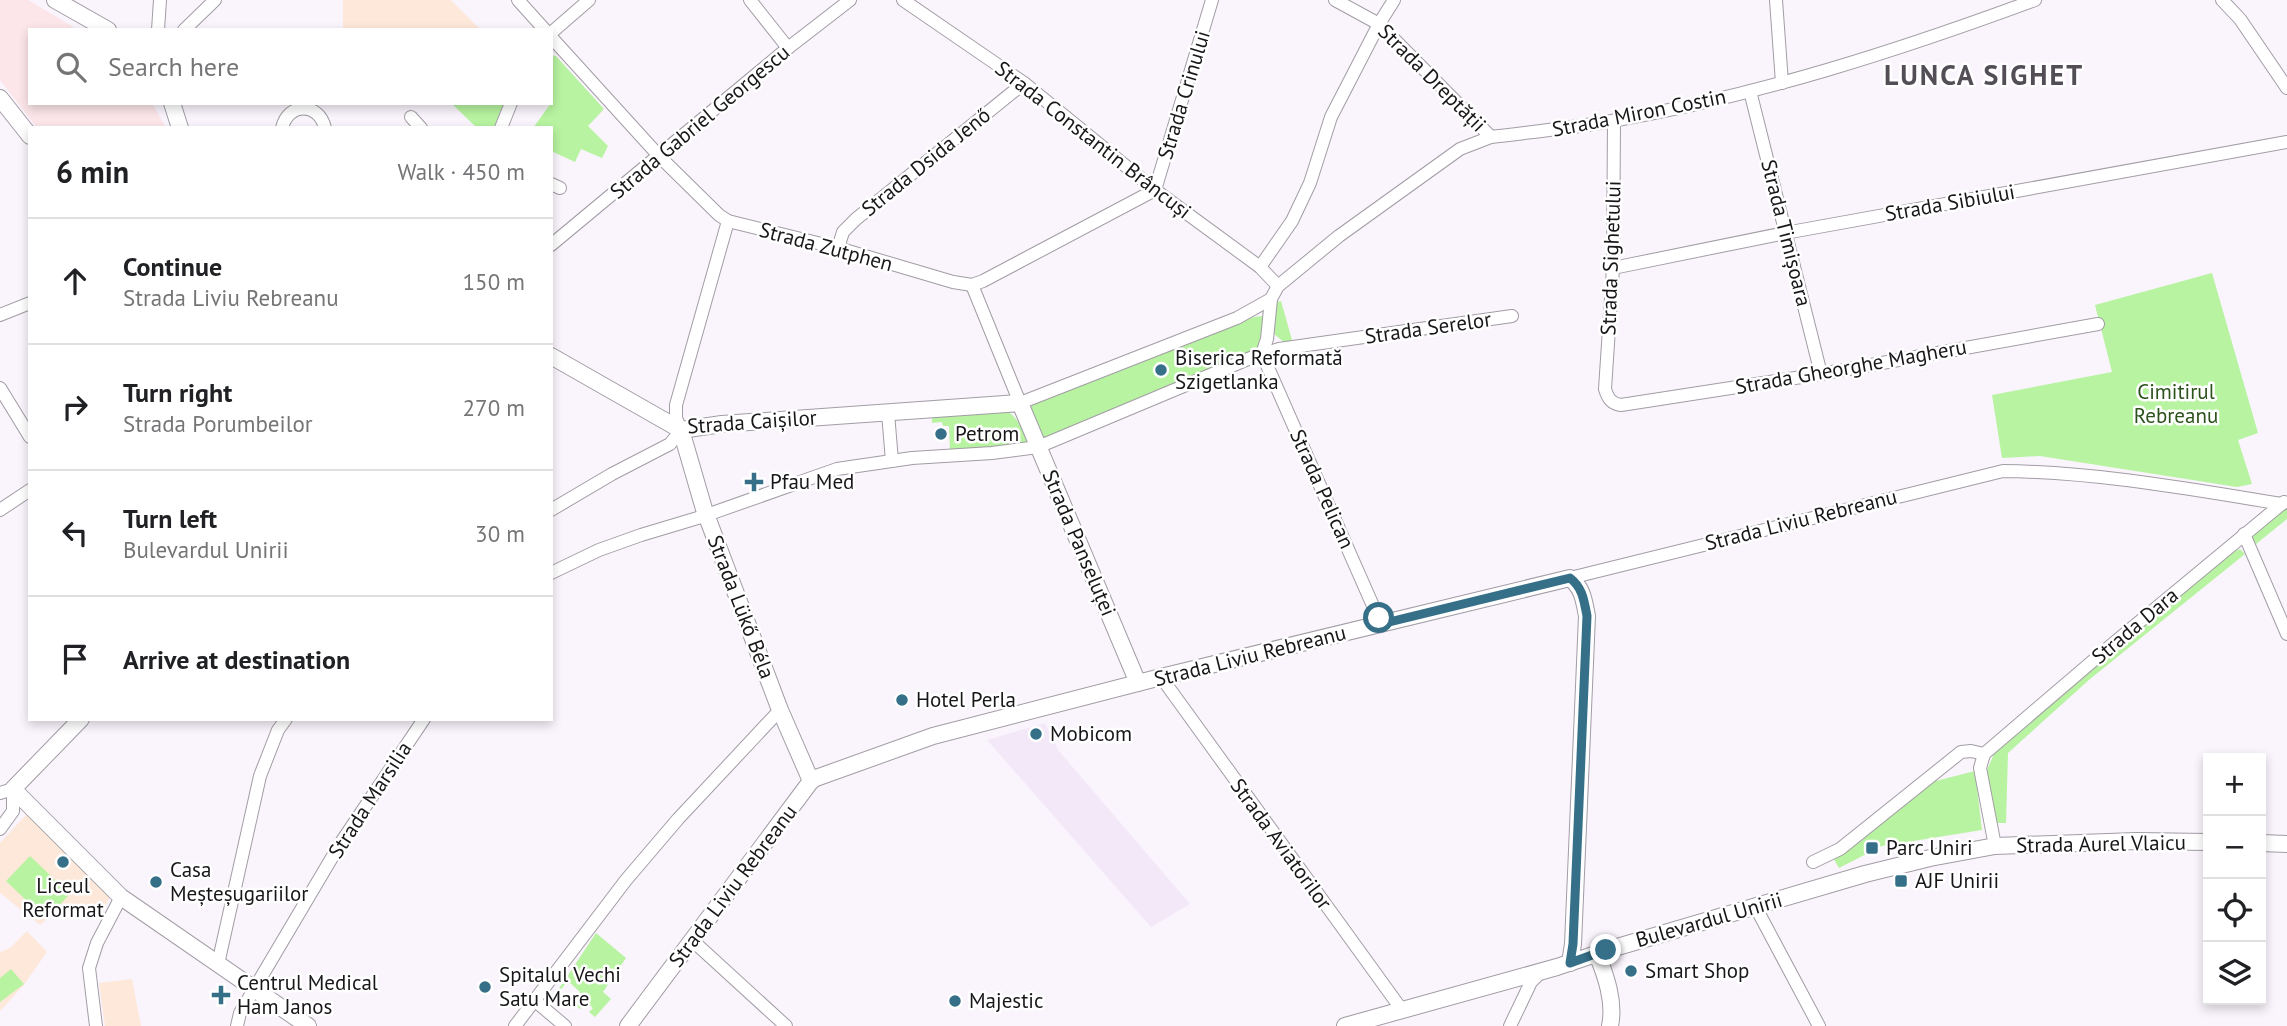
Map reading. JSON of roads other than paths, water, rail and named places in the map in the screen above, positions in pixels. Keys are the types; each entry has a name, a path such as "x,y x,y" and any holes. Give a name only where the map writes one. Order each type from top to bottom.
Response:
{"main road":[{"path":"55,0 104,28"},
{"path":"0,98 28,133"},
{"path":"173,105 179,126"},
{"name":"Strada Caișilor","path":"553,357 681,430 722,424 1020,403"},
{"name":"Strada Panseluței","path":"1020,403 1138,683"},
{"name":"Strada Lükő Béla","path":"681,430 706,515 780,710 811,781"},
{"path":"1570,578 1581,590 1587,616 1570,963"},
{"name":"Strada Liviu Rebreanu","path":"628,1026 811,781 827,773 933,736 1161,677 1570,578"},
{"path":"79,721 7,791 121,897 308,1026"},
{"name":"Strada Aurel Vlaicu","path":"1995,846 2136,841 2203,842"},
{"path":"2266,843 2287,844"},
{"name":"Bulevardul Unirii","path":"1345,1026 1891,868 1995,846"},
{"path":"1597,954 1613,1011 1613,1025"}],"street":[{"path":"156,26 160,0"},
{"path":"186,28 215,0"},
{"path":"518,0 543,28"},
{"path":"553,33 589,0"},
{"path":"750,0 788,48"},
{"name":"Strada Gabriel Georgescu","path":"553,243 788,48 850,0"},
{"name":"Strada Constantin Brâncuși","path":"903,0 1024,83 1155,190 1260,267 1278,286"},
{"name":"Strada Crinului","path":"1155,190 1212,0"},
{"name":"Strada Dreptății","path":"1335,0 1379,24 1491,137"},
{"path":"1260,267 1292,221 1310,183 1331,117 1394,0"},
{"path":"1776,0 1782,83"},
{"name":"Strada Miron Costin","path":"1278,286 1339,236 1460,149 1491,137 1614,121 1782,83 1925,40 2035,0"},
{"path":"2221,0 2240,19 2287,88"},
{"name":"Strada Zutphen","path":"553,37 660,157 719,215 728,220 972,285"},
{"name":"Strada Dsida Jenő","path":"838,248 843,232 856,219 1024,83"},
{"name":"Strada Timișoara","path":"1750,91 1821,374"},
{"path":"502,126 510,105"},
{"path":"283,126 288,114 308,108 320,115 324,126"},
{"path":"411,117 419,126"},
{"name":"Strada Sighetului","path":"1607,396 1605,389 1613,268 1614,121"},
{"name":"Strada Sibiului","path":"1613,268 1785,233 2287,142"},
{"path":"1155,190 972,285 1020,403 1237,318 1271,299"},
{"path":"553,509 670,444 681,430 676,418 678,394 728,220"},
{"path":"1262,355 1267,339 1271,299 1278,286"},
{"path":"0,315 28,304"},
{"name":"Strada Serelor","path":"892,461 1038,447 1279,349 1512,316"},
{"name":"Strada Gheorghe Magheru","path":"1607,396 1615,404 1621,405 1821,374 2098,324"},
{"name":"Strada Pelican","path":"1262,355 1381,624"},
{"path":"0,388 28,434"},
{"path":"553,572 598,550 837,469 892,461 888,413"},
{"name":"Strada Liviu Rebreanu","path":"1570,578 2003,471 2047,471 2285,502"},
{"path":"0,510 28,491"},
{"name":"Strada Dara","path":"1984,754 2285,502"},
{"path":"2245,534 2287,634"},
{"name":"Strada Aviatorilor","path":"1161,677 1402,1010"},
{"path":"515,1026 626,880 678,819 780,710"},
{"path":"218,964 260,776 278,730 285,721"},
{"name":"Strada Marsilia","path":"237,1026 240,1013 340,844 423,721"},
{"path":"1812,862 1840,849 1961,752 1971,751 1984,754 1980,768 1995,846"},
{"path":"0,829 13,811 7,791"},
{"path":"96,1026 90,978 91,958 121,897"},
{"path":"1755,906 1819,1026"},
{"path":"693,941 786,1026"},
{"path":"1510,1026 1531,982 1542,971"},
{"path":"534,1000 565,1026"},
{"path":"89,1026 94,1010"}],"place":[{"name":"Biserica Reformată Szigetlanka","path":"1161,370"},
{"name":"Petrom","path":"941,434"},
{"name":"Pfau Med","path":"754,482"},
{"name":"Hotel Perla","path":"902,700"},
{"name":"Mobicom","path":"1036,734"},
{"name":"Parc Uniri","path":"1872,848"},
{"name":"Liceul Reformat","path":"63,862"},
{"name":"AJF Unirii","path":"1901,881"},
{"name":"Casa Meșteșugariilor","path":"156,882"},
{"name":"Smart Shop","path":"1631,971"},
{"name":"Spitalul Vechi Satu Mare","path":"485,987"},
{"name":"Centrul Medical Ham Janos","path":"221,995"},
{"name":"Majestic","path":"955,1001"}],"district":[{"name":"LUNCA SIGHET","path":"1984,75"}],"park label":[{"name":"Cimitirul Rebreanu","path":"2176,404"}]}
